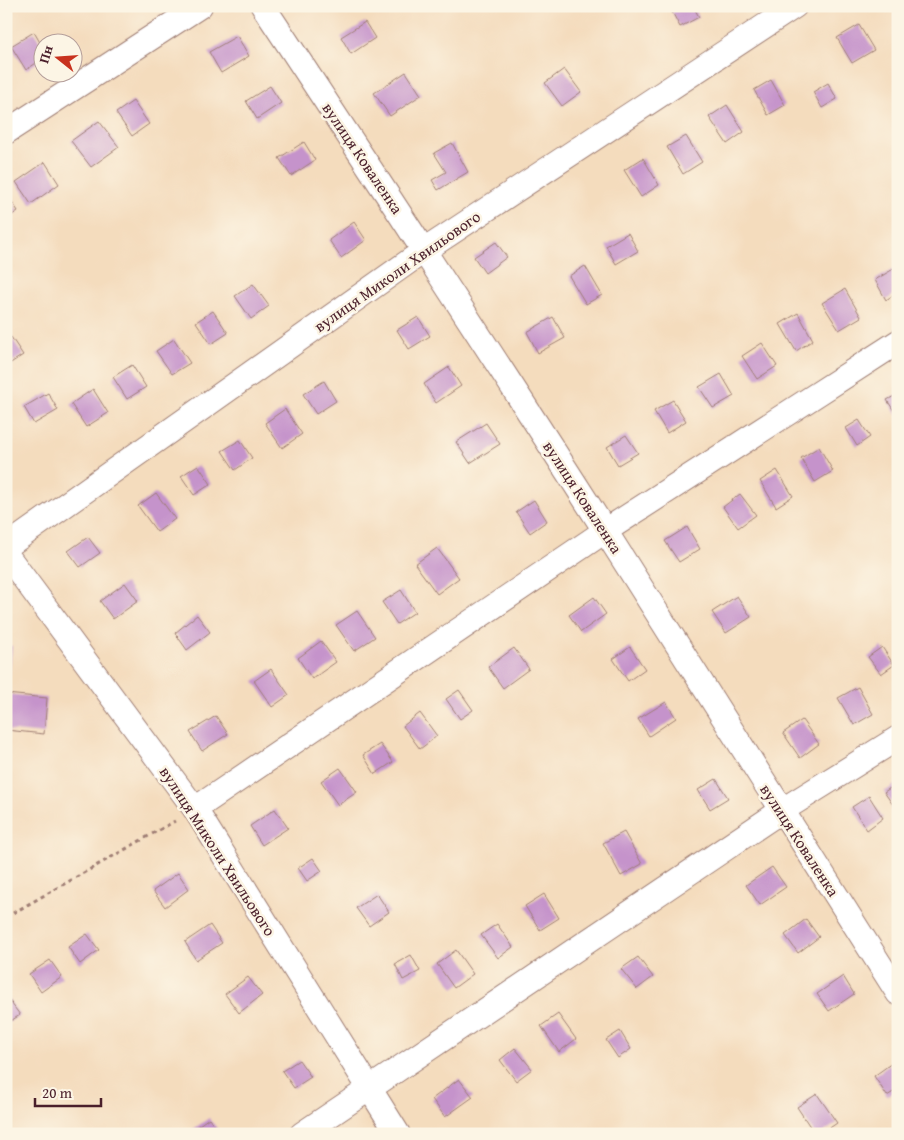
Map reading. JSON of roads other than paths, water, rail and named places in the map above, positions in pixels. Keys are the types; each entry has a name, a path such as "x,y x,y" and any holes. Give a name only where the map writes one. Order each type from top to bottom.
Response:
{"street":[{"path":"6,132 200,6"},
{"name":"вулиця Коваленка","path":"262,6 424,250 606,531 781,811 898,993"},
{"name":"вулиця Миколи Хвильового","path":"6,546 424,250 795,6"},
{"path":"195,809 606,531 898,342"},
{"name":"вулиця Миколи Хвильового","path":"6,554 195,809 398,1134"},
{"path":"302,1134 781,811 898,738"}]}
